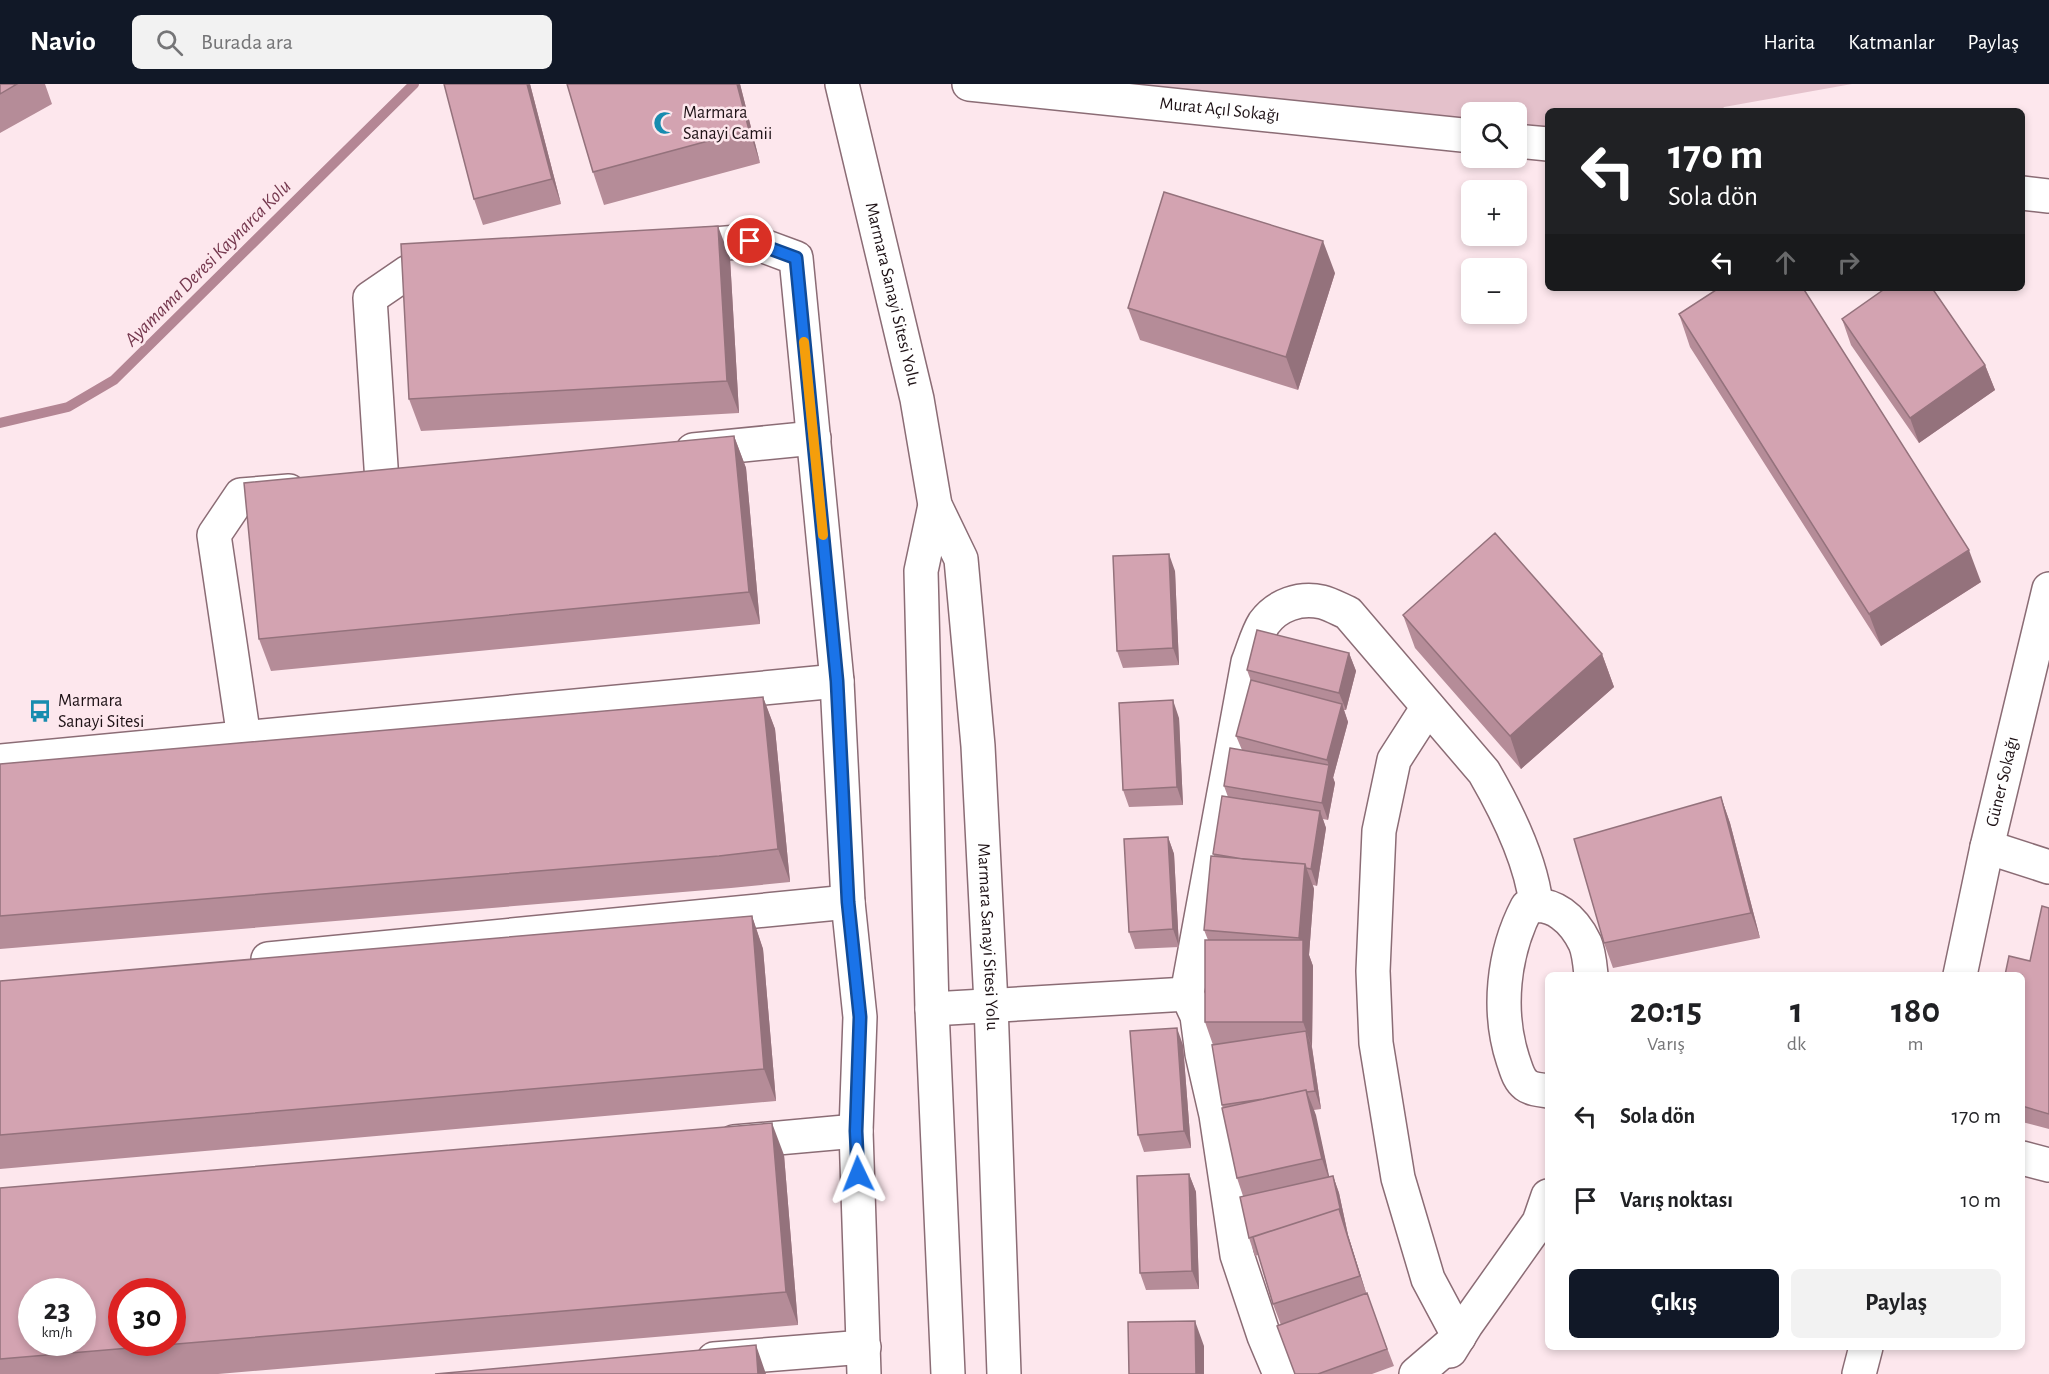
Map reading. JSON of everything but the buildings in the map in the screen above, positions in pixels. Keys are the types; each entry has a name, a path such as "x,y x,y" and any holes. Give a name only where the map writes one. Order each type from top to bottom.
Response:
{"street":[{"name":"Marmara Sanayi Sitesi Yolu","path":"842,84 917,399 935,505 961,559 978,746 991,1004 1004,1374"},
{"name":"Murat Açıl Sokağı","path":"969,84 1461,135"},
{"path":"1527,142 1545,144"},
{"path":"2025,193 2049,196"},
{"path":"655,249 750,241 796,258 837,681 848,902 860,1017 856,1131 864,1360 685,1361"},
{"path":"243,738 214,535 241,495 394,481 370,298 408,272 478,266"},
{"path":"662,453 814,438"},
{"name":"Marmara Sanayi Sitesi Yolu","path":"935,505 921,571 932,1009 948,1374"},
{"name":"Güner Sokağı","path":"1961,972 1987,847 2049,589"},
{"path":"1280,1374 1264,1336 1237,1255 1216,1115 1202,1054 1197,1016 1186,994 1248,662 1263,624 1268,619 1284,605 1299,601 1322,602 1348,613 1484,772 1498,796 1526,860 1536,904"},
{"path":"0,761 837,681"},
{"path":"1428,707 1394,760 1378,831 1373,971 1376,1043 1398,1178 1428,1279 1459,1337"},
{"path":"1987,847 2049,867"},
{"path":"239,962 848,902"},
{"path":"1545,1090 1526,1084 1518,1075 1507,1042 1504,1019 1504,988 1515,929 1527,907 1536,904 1554,908 1573,924 1586,944 1591,972"},
{"path":"932,1009 1186,994"},
{"path":"702,1145 856,1131"},
{"path":"2025,1159 2049,1165"},
{"path":"1435,1374 1539,1222 1545,1205"},
{"path":"1416,1374 1459,1337"},
{"path":"1859,1374 1865,1350"}],"shaded area":[{"path":"1110,84 1852,84 1723,108 1545,108 1545,127 1527,125 1527,102 1461,102 1461,119"}],"waterway":[{"name":"Ayamama Deresi Kaynarca Kolu","path":"0,423 68,407 114,380 414,84"}],"slow traffic":[{"path":"804,342 823,535"}],"place":[{"name":"Marmara Sanayi Camii","path":"665,123"},
{"name":"Marmara Sanayi Sitesi","path":"40,711"}],"route":[{"path":"750,241 796,258 837,681 848,902 860,1017 856,1131 858,1174"}]}
